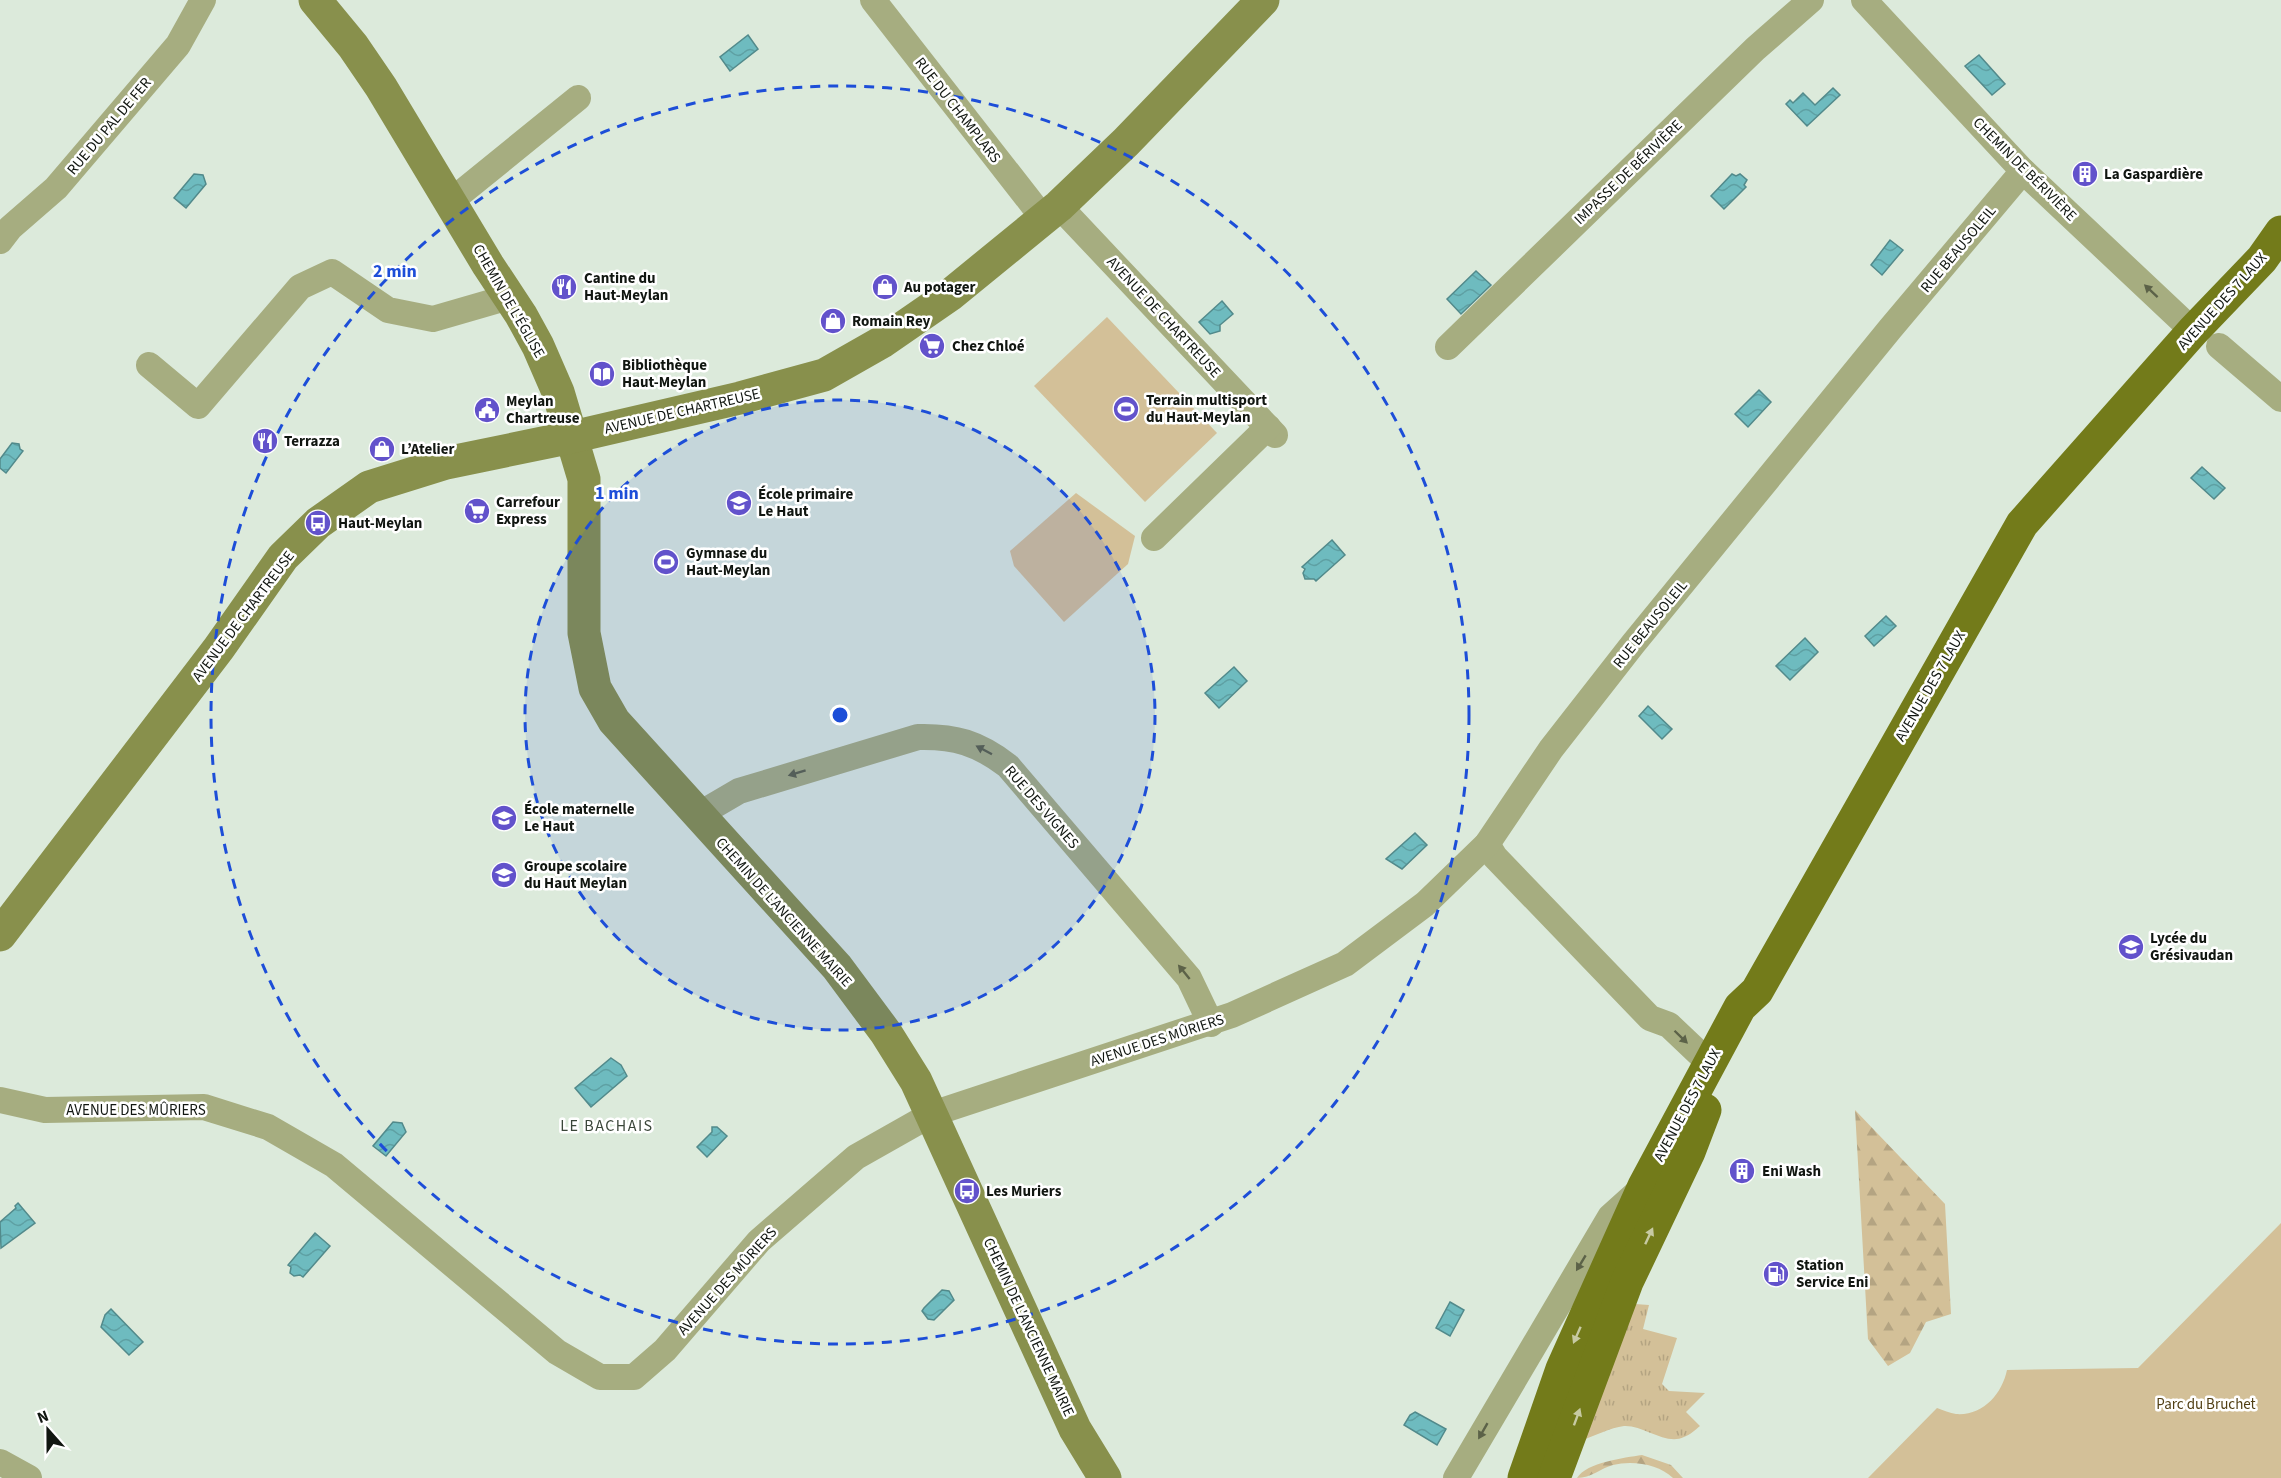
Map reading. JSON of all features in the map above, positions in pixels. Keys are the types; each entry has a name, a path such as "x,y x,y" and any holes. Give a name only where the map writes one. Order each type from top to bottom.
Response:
{"main road":[{"name":"AVENUE DES 7 LAUX","path":"1524,1478 1562,1369 1644,1186 1708,1062 1740,1007 1757,991 2022,524 2206,338 2281,232"},
{"path":"1554,1478 1627,1282 1689,1152 1713,1091 1753,1013 1757,991"}],"street":[{"name":"RUE DU PAL DE FER","path":"0,241 10,228 57,188 178,45 203,0"},
{"name":"RUE DU CHAMPLARS","path":"873,0 1033,205 1052,212"},
{"name":"AVENUE DE CHARTREUSE","path":"0,935 219,648 283,557 318,523 369,487 446,463 572,437 740,398 824,375 882,342 950,296 1052,212 1126,142 1263,0"},
{"name":"IMPASSE DE BÉRIVIÈRE","path":"1448,347 1755,49 1811,0"},
{"name":"CHEMIN DE BÉRIVIÈRE","path":"1864,0 2023,171 2206,338 2281,399"},
{"name":"CHEMIN DE L'ÉGLISE","path":"321,2 381,87 538,346 558,392 572,437"},
{"path":"451,201 578,98"},
{"name":"RUE BEAUSOLEIL","path":"1487,844 1551,749 1633,644 1890,329 2023,171"},
{"name":"AVENUE DE CHARTREUSE","path":"1052,212 1271,431 1154,538"},
{"path":"149,364 198,406 300,287 332,272 388,310 432,319 509,297"},
{"name":"CHEMIN DE L'ANCIENNE MAIRIE","path":"572,437 584,479 585,633 596,688 614,721 837,967 886,1033 916,1081 1075,1429 1105,1478"},
{"name":"RUE DES VIGNES","path":"698,815 739,791 918,737 962,740 996,757 1008,766 1189,978 1211,1024"},
{"path":"1487,844 1495,857 1650,1018 1669,1024 1708,1062"},
{"name":"AVENUE DES MÛRIERS","path":"0,1100 45,1110 204,1107 268,1127 334,1165 557,1352 600,1377 634,1377 665,1350 759,1241 856,1157 932,1114 1194,1027 1211,1024 1345,964 1425,904 1487,844"},
{"name":"AVENUE DES 7 LAUX","path":"1456,1478 1610,1217 1644,1186"},
{"path":"0,1462 29,1478"}],"green space":[{"name":"Terrain multisport du Haut-Meylan","path":"1107,317 1217,433 1145,502 1034,386"},
{"path":"1076,493 1135,536 1128,564 1064,622 1014,566 1010,551"},
{"path":"1855,1110 1945,1204 1951,1314 1926,1322 1910,1353 1888,1366 1868,1339"},
{"name":"Parc du Bruchet","path":"2281,1223 2281,1478 1868,1478 1937,1408 1956,1414 1966,1414 1990,1402 2001,1387 2007,1370 2138,1368"},
{"path":"1635,1304 1649,1305 1643,1329 1677,1338 1662,1384 1669,1391 1705,1393 1686,1412 1700,1426 1688,1435 1677,1439 1624,1426 1583,1440"},
{"path":"1642,1455 1671,1465 1683,1478 1673,1478 1653,1466 1628,1463 1609,1466 1577,1478 1597,1464"}],"water":[{"path":"748,35 758,49 730,71 720,57"},
{"path":"1979,55 2005,84 1992,95 1965,66"},
{"path":"1833,88 1840,95 1807,126 1786,104 1790,100 1793,103 1803,93 1815,105"},
{"path":"194,174 203,175 206,184 186,208 174,198"},
{"path":"1732,174 1736,176 1740,174 1747,180 1744,185 1746,187 1724,209 1711,196"},
{"path":"1890,240 1903,250 1882,275 1871,265"},
{"path":"1476,271 1491,285 1461,314 1447,299"},
{"path":"1222,301 1233,314 1220,325 1220,331 1210,334 1199,322"},
{"path":"1759,390 1771,402 1748,427 1735,414"},
{"path":"12,443 19,444 23,451 6,473 0,468 0,459"},
{"path":"2202,467 2225,488 2214,499 2191,478"},
{"path":"1332,540 1345,555 1316,581 1305,579 1303,573 1305,569 1302,567"},
{"path":"1886,616 1896,626 1874,646 1865,636"},
{"path":"1805,638 1818,652 1790,680 1776,666"},
{"path":"1234,667 1247,681 1219,708 1205,693"},
{"path":"1648,706 1672,729 1662,739 1639,716"},
{"path":"1415,833 1427,845 1402,869 1386,859"},
{"path":"611,1058 621,1065 627,1076 591,1107 575,1088"},
{"path":"393,1122 402,1123 406,1132 386,1156 373,1146"},
{"path":"712,1127 717,1127 727,1136 707,1157 697,1147 712,1132"},
{"path":"18,1203 35,1223 1,1248 0,1222 16,1208"},
{"path":"315,1233 330,1246 303,1277 294,1276 290,1273 291,1267 288,1265"},
{"path":"942,1290 949,1291 954,1300 934,1320 928,1319 922,1311"},
{"path":"1450,1302 1464,1310 1450,1336 1436,1328"},
{"path":"111,1309 143,1342 129,1355 101,1327 105,1315"},
{"path":"1415,1412 1446,1429 1437,1445 1404,1425 1410,1415"}],"place":[{"name":"La Gaspardière","path":"2085,174"},
{"name":"Cantine du Haut-Meylan","path":"564,287"},
{"name":"Au potager","path":"885,287"},
{"name":"Romain Rey","path":"833,321"},
{"name":"Chez Chloé","path":"932,346"},
{"name":"Bibliothèque Haut-Meylan","path":"602,374"},
{"name":"Terrain multisport du Haut-Meylan","path":"1126,409"},
{"name":"Meylan Chartreuse","path":"487,410"},
{"name":"Terrazza","path":"265,441"},
{"name":"L’Atelier","path":"382,449"},
{"name":"École primaire Le Haut","path":"739,503"},
{"name":"Carrefour Express","path":"477,511"},
{"name":"Haut-Meylan","path":"318,523"},
{"name":"Gymnase du Haut-Meylan","path":"666,562"},
{"name":"École maternelle Le Haut","path":"504,818"},
{"name":"Groupe scolaire du Haut Meylan","path":"504,875"},
{"name":"Lycée du Grésivaudan","path":"2131,947"},
{"name":"Eni Wash","path":"1742,1171"},
{"name":"Les Muriers","path":"967,1191"},
{"name":"Station Service Eni","path":"1776,1274"}],"district":[{"name":"LE BACHAIS","path":"607,1125"}]}
